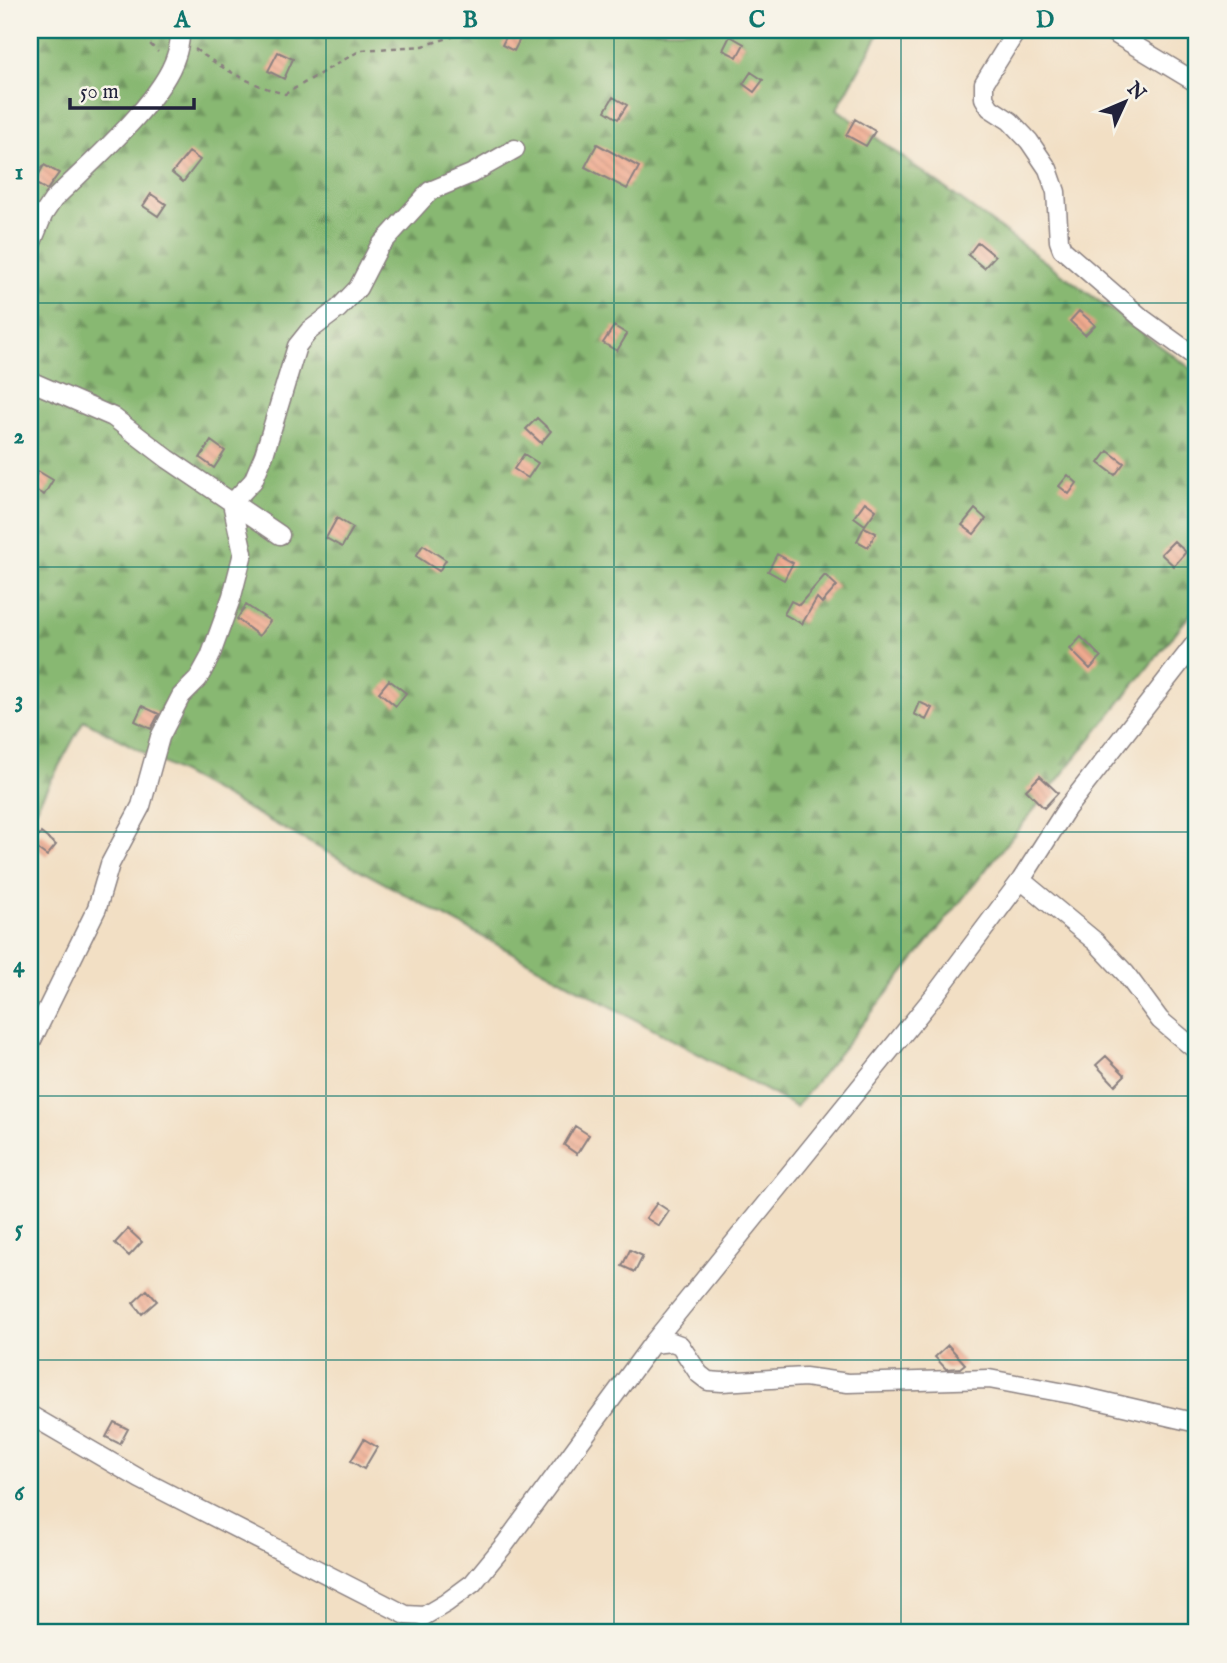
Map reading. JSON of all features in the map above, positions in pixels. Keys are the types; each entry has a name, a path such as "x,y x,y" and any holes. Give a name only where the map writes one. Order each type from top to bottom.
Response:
{"street":[{"path":"30,247 43,215 54,200 146,107 162,85 176,58 181,30"},
{"path":"1017,30 984,83 984,98 990,108 1010,121 1029,141 1048,169 1056,192 1059,241 1062,249 1143,319 1197,358"},
{"path":"1109,30 1197,83"},
{"path":"233,503 253,481 264,456 297,346 309,331 338,309 358,288 379,247 430,191 471,174 515,149"},
{"path":"30,381 113,417 280,535"},
{"path":"30,1044 97,908 110,864 141,806 160,737 181,695 198,679 210,657 232,596 243,553 233,503"},
{"path":"30,1415 140,1479 302,1562 406,1615 424,1616 473,1583 513,1534 652,1344 934,996 1021,880 1068,808 1197,641"},
{"path":"1021,880 1096,942 1126,974 1160,1020 1197,1051"},
{"path":"652,1344 672,1342 680,1345 699,1374 708,1381 805,1377 848,1383 989,1379 1076,1395 1197,1423"}],"path":[{"path":"136,30 157,52 176,58 188,44 219,66 257,87 285,94 361,50 423,46 473,30"}],"green space":[{"path":"30,30 881,30 837,109 1197,373 1197,606 796,1107 84,720 30,819"}],"building":[{"path":"509,31 521,37 514,51 502,45"},
{"path":"730,36 744,44 737,57 723,50"},
{"path":"278,52 293,59 284,79 268,71"},
{"path":"751,72 763,80 754,92 743,84"},
{"path":"613,97 627,105 618,119 605,111"},
{"path":"855,119 875,131 866,146 846,135"},
{"path":"597,144 639,167 627,189 585,167"},
{"path":"189,152 200,160 183,182 172,173"},
{"path":"44,165 59,173 47,190 34,183"},
{"path":"151,194 166,204 158,216 143,206"},
{"path":"978,242 995,256 984,268 968,255"},
{"path":"1079,311 1095,325 1085,335 1070,321"},
{"path":"614,326 627,334 617,351 603,343"},
{"path":"537,418 551,431 541,443 526,429"},
{"path":"211,441 225,451 214,468 200,458"},
{"path":"1108,451 1124,463 1115,475 1099,463"},
{"path":"524,454 538,463 528,478 514,469"},
{"path":"38,471 53,480 44,495 30,487"},
{"path":"1068,475 1077,483 1069,494 1059,486"},
{"path":"865,502 876,510 865,525 854,517"},
{"path":"975,509 986,519 974,534 962,525"},
{"path":"337,518 353,528 342,547 326,538"},
{"path":"864,527 876,533 868,547 857,541"},
{"path":"1174,541 1186,552 1174,566 1161,554"},
{"path":"423,545 446,560 439,571 416,556"},
{"path":"777,554 793,563 784,580 768,571"},
{"path":"825,575 837,586 822,603 817,598 802,624 784,614 791,601 799,605"},
{"path":"246,605 270,621 259,636 237,619"},
{"path":"1081,637 1101,657 1090,669 1070,649"},
{"path":"389,680 406,693 396,706 379,692"},
{"path":"919,702 932,708 926,720 914,714"},
{"path":"142,706 159,714 151,729 135,721"},
{"path":"1040,776 1058,793 1044,808 1026,790"},
{"path":"41,833 56,845 47,856 32,845"},
{"path":"1106,1056 1125,1075 1115,1085 1096,1065"},
{"path":"575,1126 589,1135 577,1154 564,1145"},
{"path":"657,1203 669,1211 659,1226 646,1218"},
{"path":"128,1229 142,1242 129,1256 115,1243"},
{"path":"630,1250 643,1256 635,1272 622,1266"},
{"path":"147,1290 157,1301 142,1314 133,1303"},
{"path":"948,1345 965,1364 960,1368 946,1369 935,1357"},
{"path":"114,1422 128,1429 120,1444 106,1437"},
{"path":"364,1439 377,1447 364,1469 351,1461"}]}
